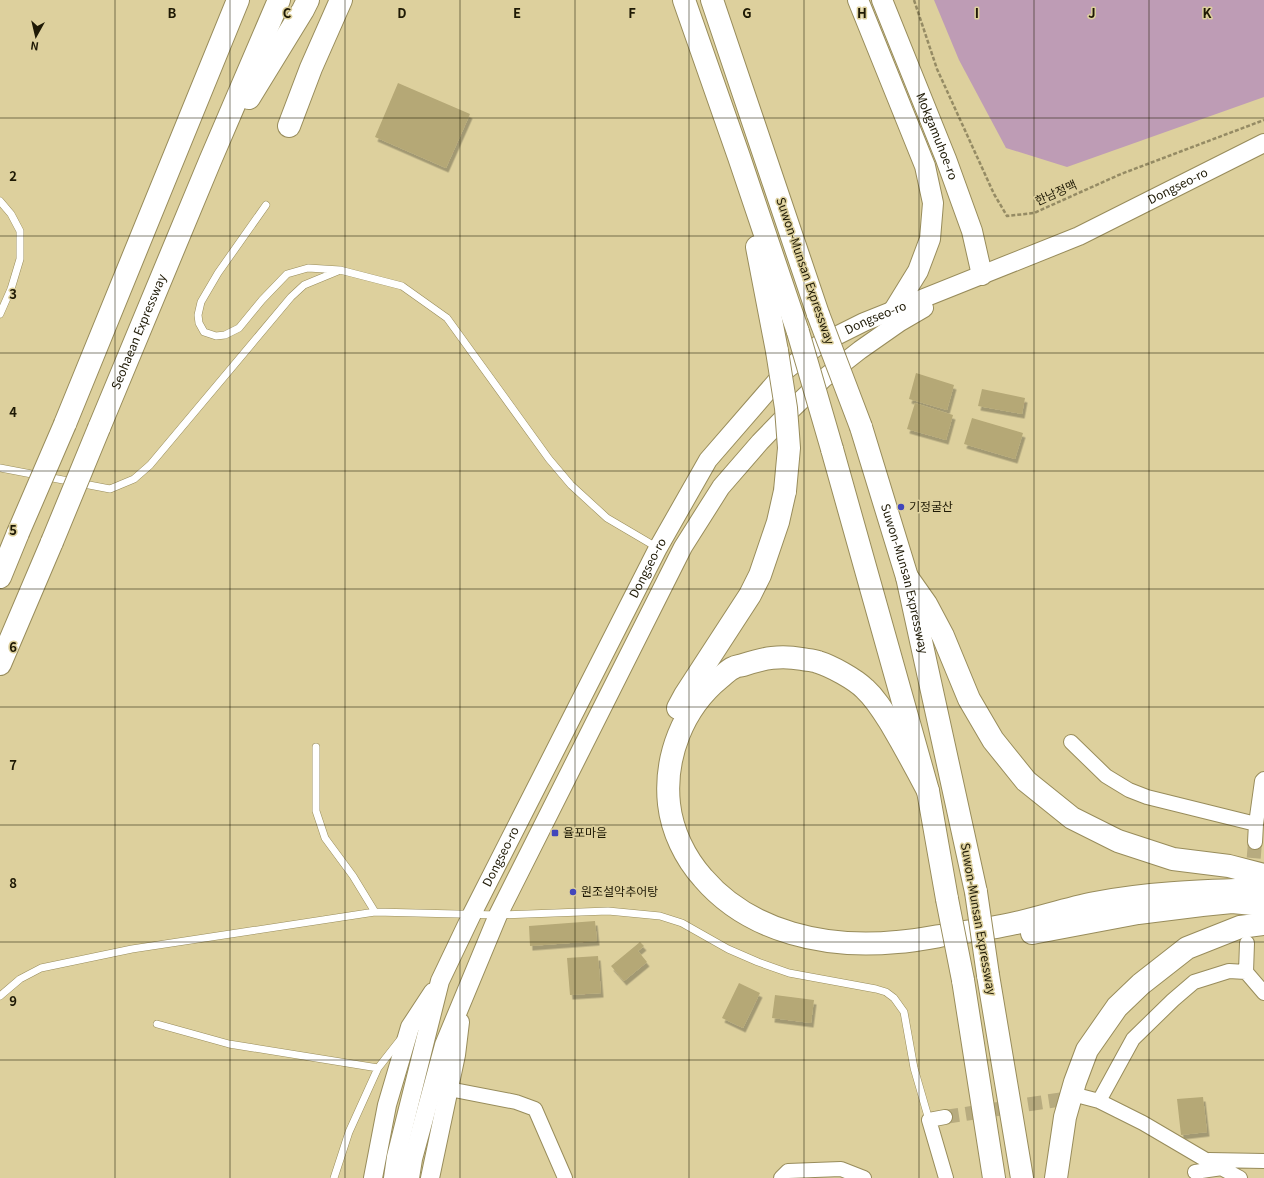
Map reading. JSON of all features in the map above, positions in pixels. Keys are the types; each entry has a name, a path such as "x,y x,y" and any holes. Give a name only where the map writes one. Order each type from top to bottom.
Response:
{"highway":[{"path":"0,576 65,424 238,0"},
{"name":"Seohaean Expressway","path":"0,664 210,160 279,0"},
{"path":"210,160 308,0"},
{"path":"289,126 311,68 342,0"},
{"name":"Suwon-Munsan Expressway","path":"684,0 798,332 928,791 963,980 994,1178"},
{"name":"Suwon-Munsan Expressway","path":"712,0 818,314 861,427 907,578 976,892 988,975 1022,1178"},
{"path":"739,157 777,350 786,408 788,448 785,490 778,522 760,575 750,595 685,695 674,715 660,753 656,786 659,820 669,849 684,874 702,896 723,916 749,931 775,943 810,953 861,957 948,948 1138,913 1232,902 1264,905"},
{"path":"907,578 926,604 943,636 969,699 992,740 1026,781 1072,818 1118,841 1173,859 1229,866 1264,875"},
{"path":"928,791 907,751 877,701 863,687 847,676 819,662 792,657 764,658 733,668 708,688 688,714 685,721 674,748 668,782 669,806 673,824 690,861 702,877 718,894 760,922 811,938 854,943 900,942 1012,924 1095,903 1171,893 1264,890"},
{"path":"1056,1178 1065,1117 1075,1082 1087,1050 1117,1007 1141,984 1187,948 1240,927 1264,924"}],"main road":[{"name":"Mokgamuhoe-ro","path":"858,0 925,166 933,203 930,239 918,271 894,310"},
{"name":"Mokgamuhoe-ro","path":"882,0 946,158 972,231 982,275"}],"street":[{"name":"Dongseo-ro","path":"373,1178 387,1105 410,1028 440,981 472,914 658,548 708,460 786,370 820,344 864,322 1079,236 1264,143"},
{"name":"Dongseo-ro","path":"410,1178 413,1159 444,1045 498,916 683,547 721,487 760,442 823,379 860,350 900,322 982,275"},
{"path":"1071,742 1106,776 1129,790 1147,797 1256,824"},
{"path":"1255,842 1256,824 1262,802 1262,781 1264,779"},
{"path":"1247,943 1246,972 1264,993"},
{"path":"1099,1101 1133,1039 1173,1000 1194,982 1229,971 1246,972"},
{"name":"Dongseo-ro","path":"393,1178 396,1157 440,981"},
{"name":"Dongseo-ro","path":"430,1178 456,1055 463,998"},
{"path":"449,1089 516,1102 535,1110 565,1178"},
{"path":"1080,1096 1099,1101 1143,1123 1240,1178"},
{"path":"945,1117 929,1120 946,1178"},
{"path":"1206,1160 1264,1161"},
{"path":"1195,1172 1222,1168"},
{"path":"781,1178 788,1171 841,1169 864,1178"}],"lane":[{"path":"0,201 11,214 20,231 20,259 11,290 0,314"},
{"path":"266,204 218,273 201,302 198,316 199,323 204,332 216,336 225,335 239,328 262,300 287,274 308,268 340,270 402,286 447,318 549,459 571,485 607,518 658,548"},
{"path":"0,468 110,489 134,479 150,465 291,297 304,285 340,270"},
{"path":"316,747 316,811 325,838 353,876 375,912"},
{"path":"0,996 20,979 41,968 132,949 375,912 498,916 608,911 660,916 682,923 728,949 789,973 876,989 886,992 894,998 904,1012 914,1068 929,1120"},
{"path":"157,1024 229,1044 378,1068"},
{"path":"334,1178 348,1132 378,1068 410,1028"}],"path":[{"name":"한남정맥","path":"914,0 937,69 994,194 1007,216 1034,212 1121,174 1264,120"}],"shaded area":[{"path":"934,0 1264,0 1264,97 1067,167 1006,148 959,60"}],"building":[{"path":"398,83 470,114 446,168 375,137"},
{"path":"916,373 954,385 947,410 909,399"},
{"path":"982,389 1025,398 1022,414 978,406"},
{"path":"915,403 953,415 946,440 907,429"},
{"path":"972,418 1023,433 1015,459 964,444"},
{"path":"595,921 597,941 530,946 529,926"},
{"path":"640,942 644,946 638,951 647,962 624,981 611,966"},
{"path":"598,956 601,993 570,995 567,958"},
{"path":"739,983 760,993 743,1028 722,1018"},
{"path":"775,995 814,1000 811,1023 772,1018"},
{"path":"1203,1097 1207,1132 1181,1135 1177,1099"}],"tunnel":[{"path":"1252,879 1255,842"},
{"path":"945,1117 1077,1097"}],"place":[{"name":"기정굴산","path":"901,507"},
{"name":"율포마을","path":"555,833"},
{"name":"원조설악추어탕","path":"573,892"}]}
